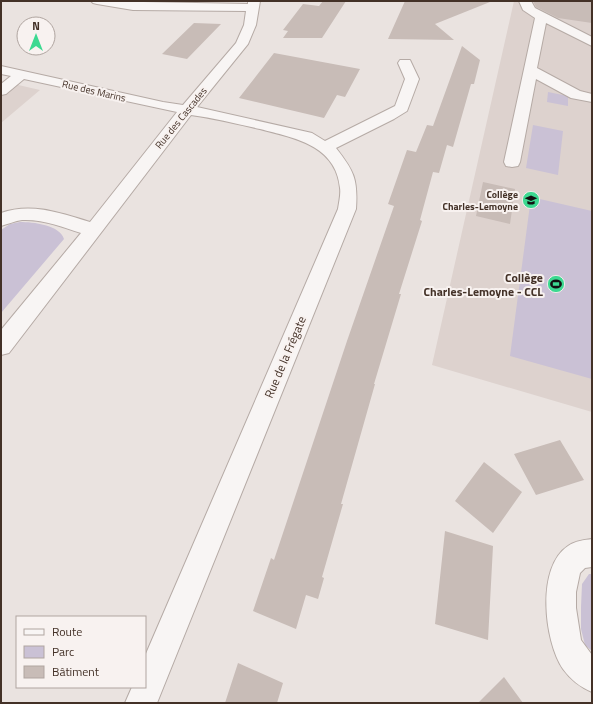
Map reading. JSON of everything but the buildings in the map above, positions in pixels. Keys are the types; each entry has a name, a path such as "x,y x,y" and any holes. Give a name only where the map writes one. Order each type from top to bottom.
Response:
{"street":[{"path":"97,1 133,6 254,5"},
{"path":"525,1 528,9 592,42"},
{"name":"Rue des Cascades","path":"1,346 94,230 187,110 242,44 248,31 254,5"},
{"path":"512,162 541,16"},
{"path":"325,147 389,116 402,108 412,78 405,63"},
{"name":"Rue des Marins","path":"1,70 187,110"},
{"path":"530,70 576,95 592,98"},
{"path":"1,91 21,75"},
{"name":"Rue de la Frégate","path":"141,703 347,209 349,195 346,175 339,161 325,147 314,140 295,132 210,113 187,110"},
{"path":"1,220 14,215 32,214 94,230"},
{"path":"592,553 578,554 573,558 567,567 562,584 561,607 563,625 570,651 583,669 592,676"}],"shaded area":[{"name":"Collège Charles-Lemoyne","path":"514,1 592,1 592,412 432,365"},
{"path":"1,81 40,90 1,123"}],"green space":[{"path":"548,92 568,96 568,106 547,102"},
{"path":"533,125 563,131 558,175 526,168"},
{"name":"Collège Charles-Lemoyne - CCL","path":"531,197 592,211 592,379 510,356"},
{"path":"20,222 52,227 61,234 64,239 1,313 1,230 10,224"},
{"path":"589,574 592,574 592,651 585,645 581,629 582,584"}],"place":[{"name":"Collège Charles-Lemoyne","path":"531,200"},
{"name":"Collège Charles-Lemoyne - CCL","path":"556,284"}]}
